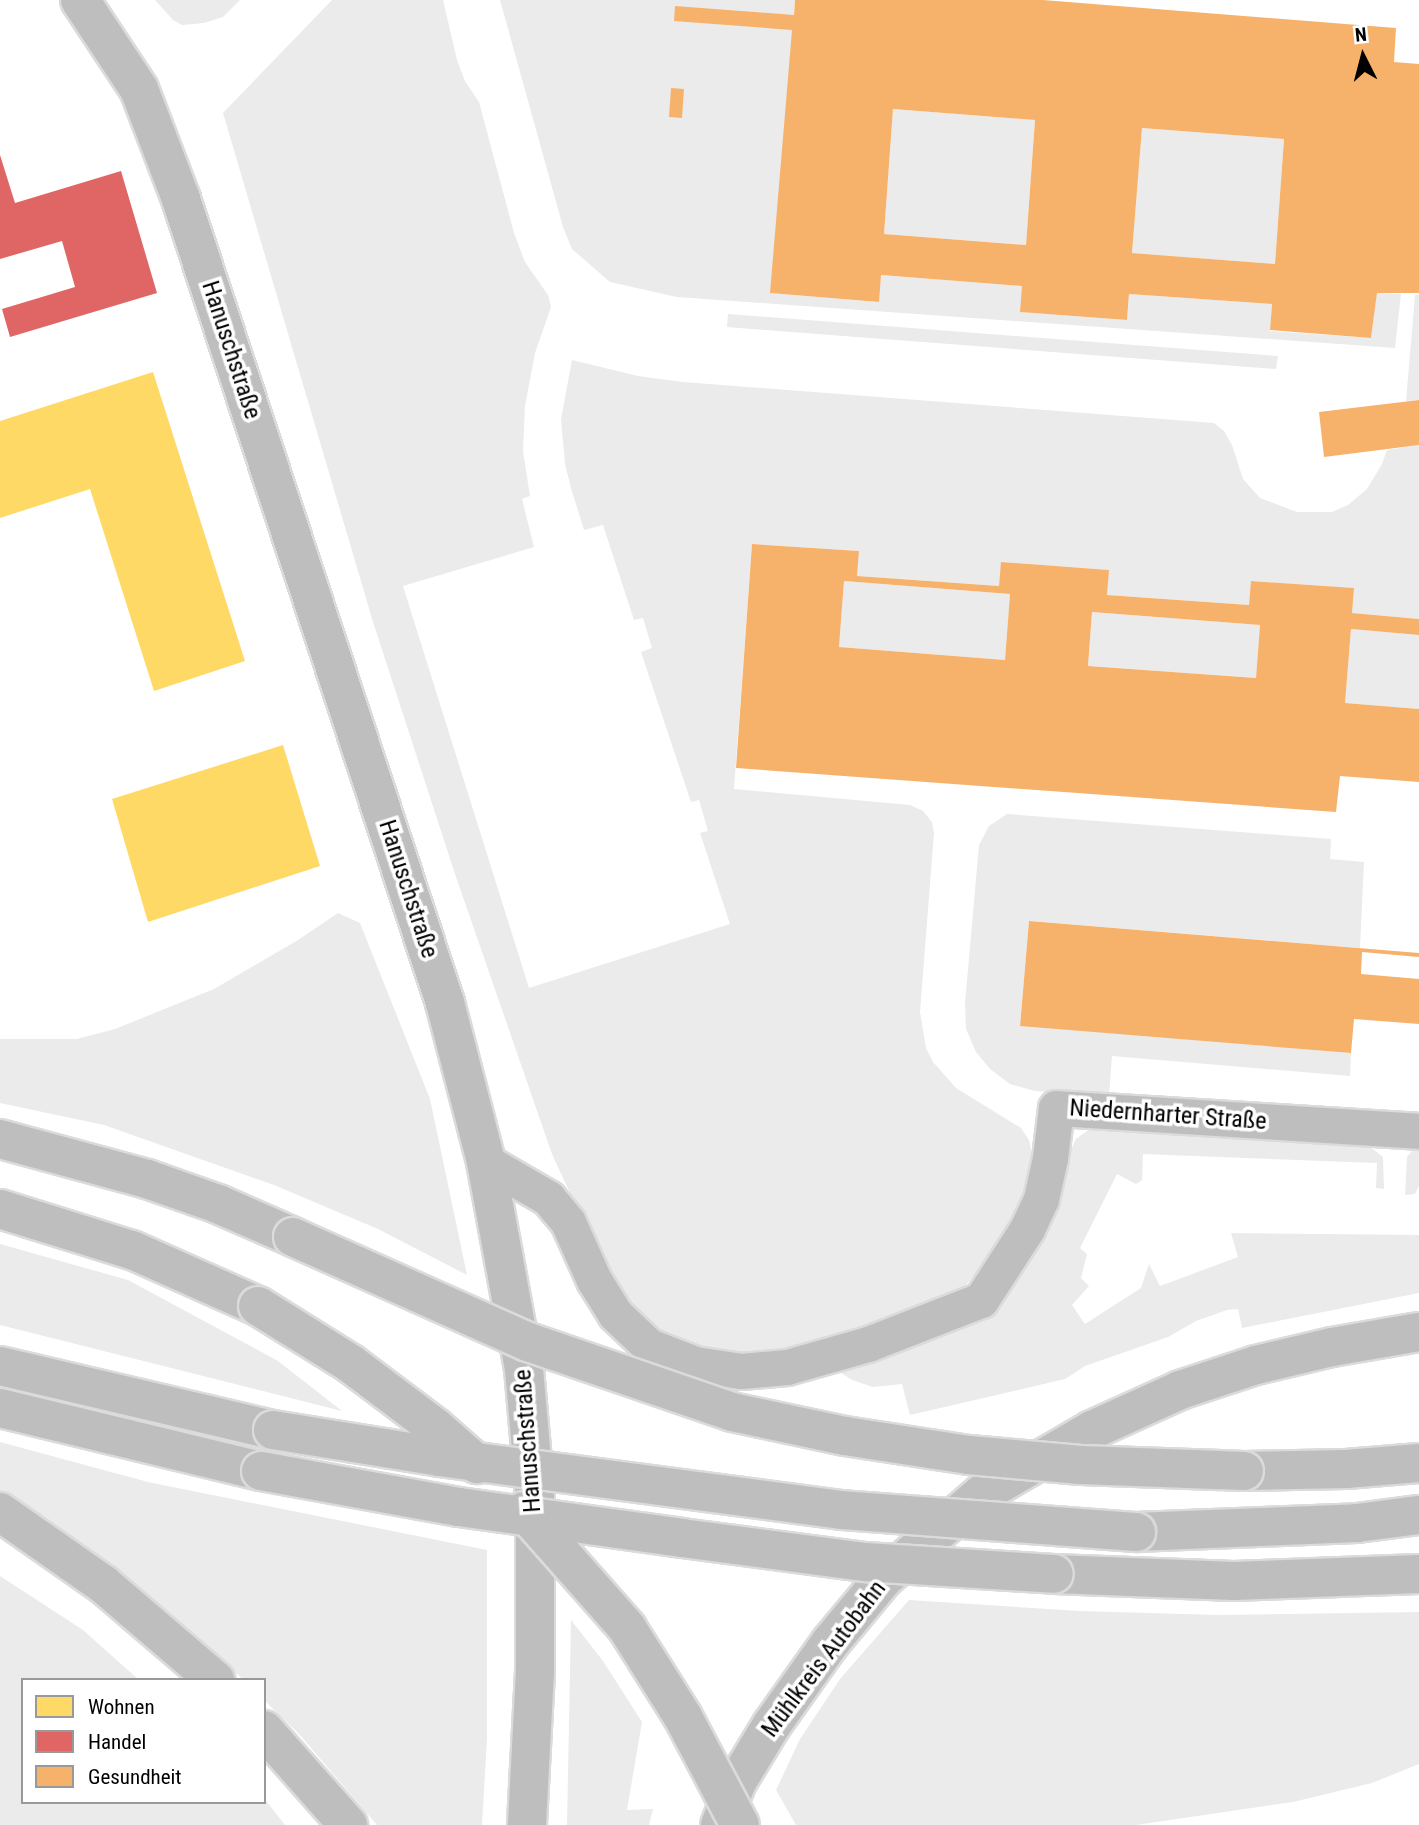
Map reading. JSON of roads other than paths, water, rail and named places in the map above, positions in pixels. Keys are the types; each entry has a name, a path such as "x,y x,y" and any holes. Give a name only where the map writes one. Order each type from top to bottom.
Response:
{"main road":[{"name":"Hanuschstraße","path":"80,0 139,89 181,199 421,928 451,1027 486,1162 524,1369 535,1494 535,1671 527,1825"},
{"path":"0,1139 146,1179 218,1204 528,1342 732,1412 845,1436 969,1455 1081,1465 1244,1471 1346,1469 1419,1463"},
{"path":"0,1209 132,1250 258,1306 351,1364 436,1428 499,1483 626,1628 683,1717 740,1825"},
{"name":"Mühlkreis Autobahn","path":"719,1825 737,1782 771,1726 830,1643 884,1578 982,1494 1092,1430 1180,1390 1307,1353 1419,1332"},
{"path":"0,1366 273,1430 439,1457 842,1510 1136,1532 1357,1523 1419,1515"},
{"path":"0,1408 261,1471 459,1507 864,1562 1054,1574 1234,1581 1419,1574"},
{"path":"0,1512 103,1584 213,1678"},
{"path":"266,1732 348,1825"}],"street":[{"name":"Niedernharter Straße","path":"486,1162 548,1198 568,1222 594,1280 615,1314 649,1346 695,1364 741,1371 786,1367 868,1344 981,1300 1027,1229 1041,1199 1051,1158 1056,1108 1419,1131"}]}
